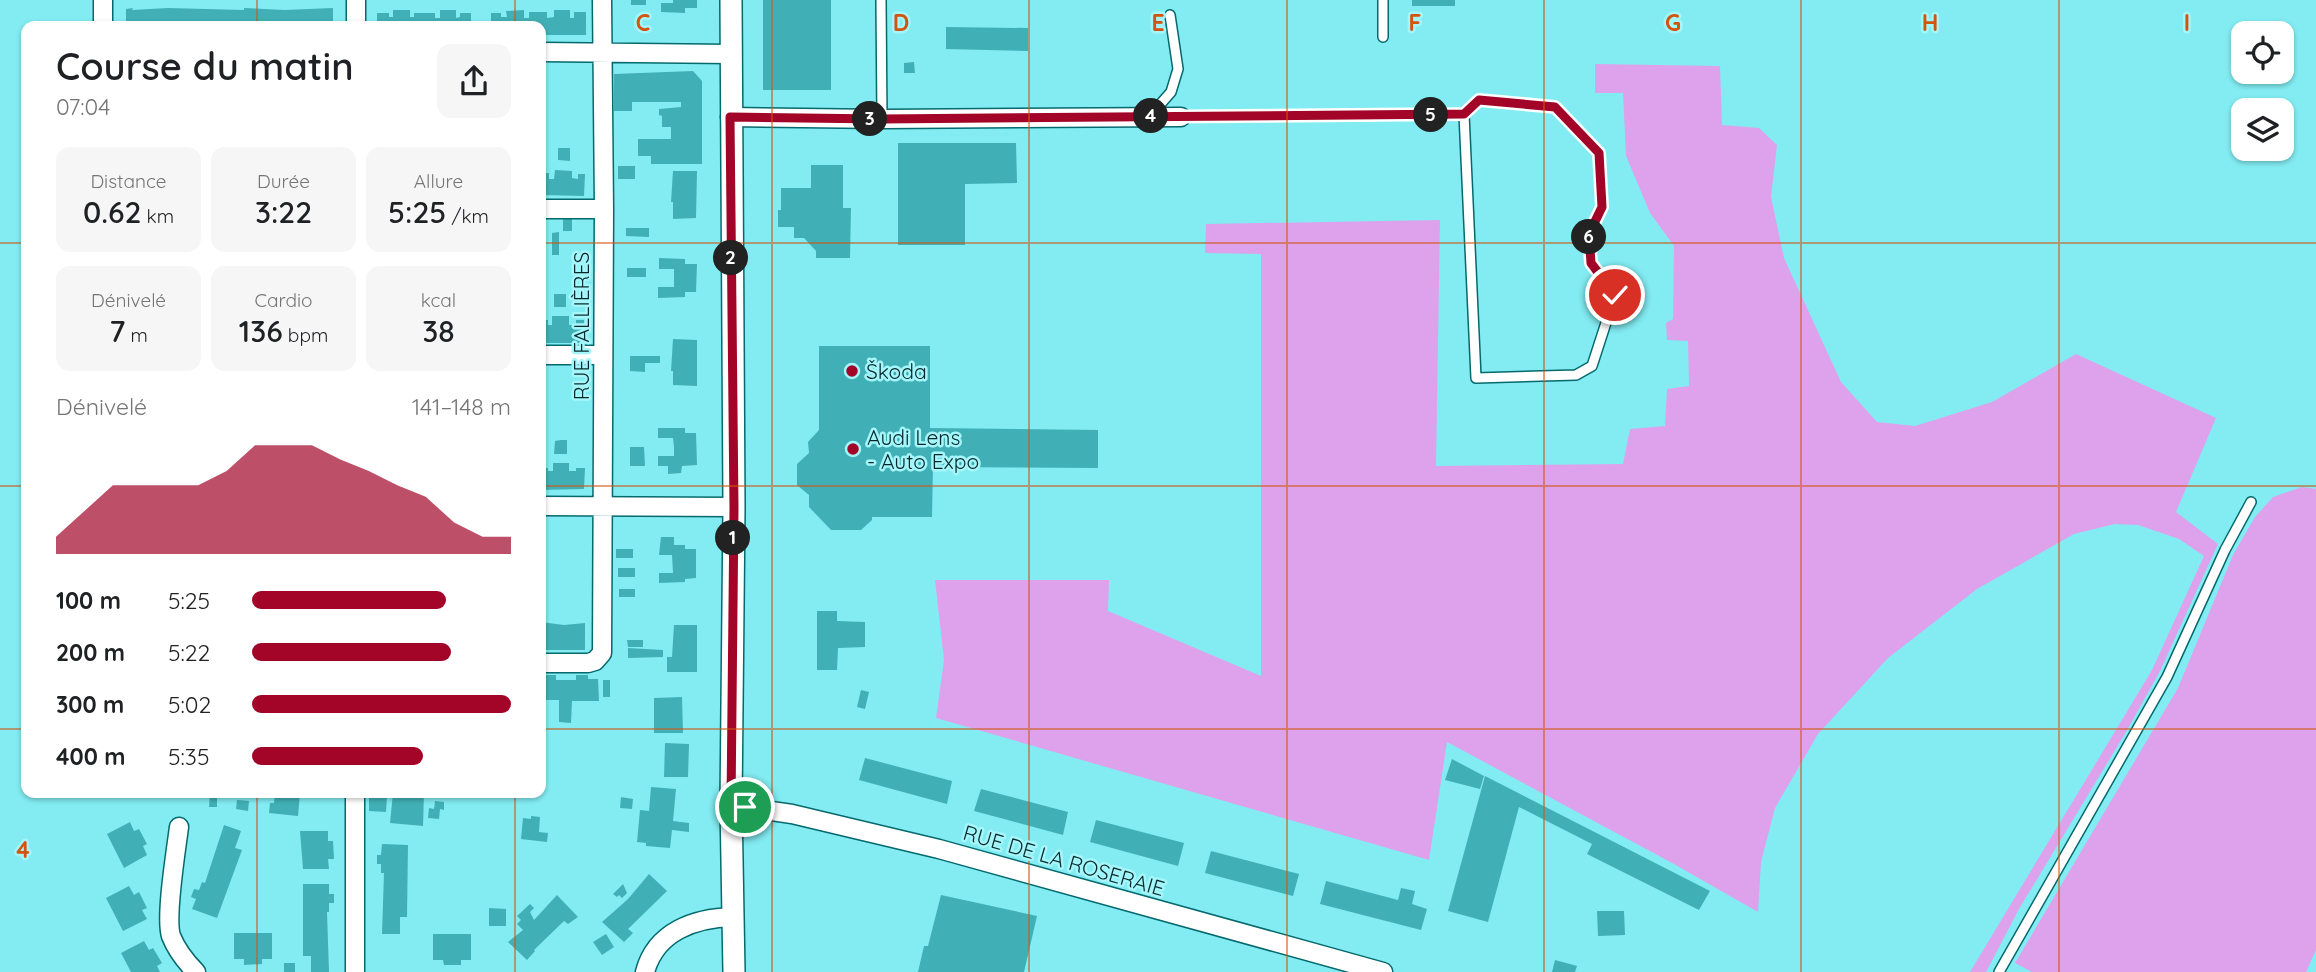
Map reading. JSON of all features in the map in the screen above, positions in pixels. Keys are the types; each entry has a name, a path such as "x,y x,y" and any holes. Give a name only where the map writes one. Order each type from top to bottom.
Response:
{"street":[{"path":"103,0 103,21"},
{"path":"356,0 356,21"},
{"name":"RUE FALLIÈRES","path":"546,663 588,663 595,661 601,653 604,209 602,0"},
{"path":"731,0 734,508 731,805 734,972"},
{"path":"546,52 731,54"},
{"path":"730,117 1181,117"},
{"path":"546,209 604,209"},
{"path":"546,355 603,355"},
{"path":"546,506 734,508"},
{"path":"355,798 355,972"},
{"name":"RUE DE LA ROSERAIE","path":"731,805 792,814 939,849 1382,972"},
{"path":"179,827 171,892 170,934 183,959 196,972"},
{"path":"645,972 666,936 693,922 712,917 733,917"}],"lane":[{"path":"881,0 882,119"},
{"path":"1383,0 1383,37"},
{"path":"1150,116 1171,92 1178,69 1170,15"},
{"path":"1181,117 1464,114 1479,100 1555,107 1599,153 1602,207 1589,234 1591,263 1615,295 1592,366 1576,375 1476,378 1464,114"},
{"path":"1999,972 2167,677 2225,550 2251,502"}],"shaded area":[{"path":"1595,64 1720,66 1722,125 1759,128 1777,145 1771,197 1784,258 1841,382 1877,422 1915,426 1992,402 2076,354 2216,418 2176,512 2218,544 2160,671 2019,909 1986,972 1970,972 2152,670 2204,556 2179,539 2138,525 2115,524 2074,534 1977,589 1888,658 1818,734 1775,808 1761,862 1758,912 1447,742 1429,860 936,718 944,660 935,580 1109,580 1108,611 1261,676 1261,254 1205,253 1206,224 1440,220 1436,466 1623,464 1630,429 1665,426 1667,389 1689,386 1688,341 1667,340 1666,323 1673,319 1674,246 1650,213 1626,156 1623,93 1595,93"},
{"path":"2302,487 2316,489 2316,950 2306,972 2032,972 2015,963 2178,688 2233,555 2255,517 2273,497"}],"building":[{"path":"631,0 646,0 646,5 631,5"},
{"path":"673,0 697,0 697,8 685,8 685,13 661,12 661,3 673,3"},
{"path":"763,0 831,0 831,90 763,90"},
{"path":"1412,0 1455,0 1455,6 1412,6"},
{"path":"333,8 333,21 126,21 126,9"},
{"path":"393,10 410,10 410,17 414,17 414,13 435,13 435,18 440,18 440,10 456,10 456,18 460,17 460,13 471,13 471,21 377,21 377,13 389,13 389,17 393,17"},
{"path":"524,10 524,18 529,18 529,12 547,12 547,18 554,17 554,10 570,10 570,18 574,18 574,12 586,12 586,35 546,35 546,21 491,21 491,13 501,13 501,17 507,17 506,11"},
{"path":"946,27 1028,28 1028,51 946,49"},
{"path":"914,62 915,73 904,73 904,63"},
{"path":"693,71 702,81 702,164 651,164 651,156 638,156 638,139 671,139 671,127 662,127 659,109 681,107 681,102 632,102 632,111 614,111 614,74"},
{"path":"898,143 1016,143 1017,183 965,184 965,245 898,245"},
{"path":"558,148 570,148 570,161 558,160"},
{"path":"811,165 843,165 843,208 851,208 850,258 816,258 816,251 804,238 794,238 794,227 778,227 781,188 811,188"},
{"path":"618,166 635,166 635,179 618,179"},
{"path":"555,170 572,171 572,178 578,179 578,174 585,174 584,196 546,195 546,173 549,173 549,179 554,179"},
{"path":"673,171 697,171 696,218 673,219"},
{"path":"563,215 572,215 572,231 563,231"},
{"path":"626,228 649,228 649,237 626,236"},
{"path":"559,232 559,255 552,255 552,233"},
{"path":"659,258 685,259 685,264 697,264 696,292 685,292 685,297 658,298 658,287 674,287 674,269 659,269"},
{"path":"627,268 646,268 646,277 627,277"},
{"path":"554,294 566,294 566,307 554,307"},
{"path":"552,316 569,316 569,325 576,325 576,320 584,320 584,343 546,343 546,320 548,325 552,325"},
{"path":"673,339 697,340 697,386 673,385"},
{"path":"819,346 930,346 930,428 1098,430 1098,468 933,467 932,517 872,517 861,530 831,530 809,507 809,495 797,485 797,464 809,453 808,442 819,430"},
{"path":"630,356 660,356 660,363 645,363 645,372 630,371"},
{"path":"658,428 685,428 685,433 696,433 697,465 682,466 681,473 668,474 668,466 658,466 658,456 674,456 674,447 673,438 658,438"},
{"path":"567,440 567,454 554,454 555,441"},
{"path":"630,447 644,447 645,466 630,466"},
{"path":"553,463 569,463 569,471 585,468 584,489 546,490 546,468 553,471"},
{"path":"661,537 674,537 674,545 696,549 696,578 685,579 685,582 659,583 659,573 673,573 672,555 659,555"},
{"path":"616,549 633,549 633,558 616,558"},
{"path":"618,568 635,568 635,577 618,577"},
{"path":"619,589 635,589 635,597 619,597"},
{"path":"817,611 837,611 837,621 865,622 865,647 838,648 837,670 817,670"},
{"path":"546,623 564,625 585,623 585,650 546,650"},
{"path":"674,625 697,625 697,672 667,672 667,657 672,657"},
{"path":"627,640 643,640 643,647 628,647"},
{"path":"628,648 663,650 663,657 628,658"},
{"path":"546,675 556,675 556,680 576,680 576,675 588,675 588,679 598,679 599,701 572,701 571,723 559,722 559,700 546,700"},
{"path":"603,680 610,680 610,697 603,697"},
{"path":"861,690 869,692 865,709 857,707"},
{"path":"682,697 683,733 654,733 654,698"},
{"path":"665,743 689,744 688,777 664,777"},
{"path":"865,758 952,781 947,804 859,780"},
{"path":"1452,759 1484,776 1480,789 1445,780"},
{"path":"1485,776 1710,891 1699,910 1587,854 1592,844 1519,807 1488,922 1448,911"},
{"path":"651,787 676,789 673,821 689,823 689,832 672,830 670,848 646,846 646,843 637,842 640,810 649,811"},
{"path":"981,789 1068,812 1063,835 974,811"},
{"path":"621,797 633,799 632,809 620,808"},
{"path":"210,798 217,798 217,807 209,807"},
{"path":"274,798 300,798 298,816 269,813 270,803 274,803"},
{"path":"369,798 387,798 386,812 369,811"},
{"path":"392,798 424,798 423,826 390,823"},
{"path":"237,800 249,801 248,811 236,809"},
{"path":"435,801 444,802 444,810 440,809 439,819 428,818 429,808 434,809"},
{"path":"531,816 540,817 539,832 548,833 547,842 521,839 523,818 531,819"},
{"path":"1096,820 1184,843 1178,866 1090,842"},
{"path":"130,822 134,831 139,829 147,844 143,846 147,855 124,868 107,834"},
{"path":"224,825 241,831 235,848 242,850 217,918 192,909 196,899 191,897 194,889 199,890 202,882 205,883"},
{"path":"300,831 328,831 328,841 333,841 334,859 328,859 329,869 303,869"},
{"path":"382,844 408,845 407,917 400,917 400,934 382,934 384,873 381,873 381,864 377,864 377,855 381,855"},
{"path":"1211,851 1299,874 1293,896 1205,873"},
{"path":"649,874 667,891 628,929 633,933 624,942 602,922 628,899"},
{"path":"1326,881 1398,900 1401,888 1415,891 1412,904 1427,909 1421,930 1320,904"},
{"path":"303,884 329,884 329,894 334,894 334,903 329,903 327,912 329,972 311,972 311,956 303,956"},
{"path":"623,884 627,893 622,898 619,895 617,897 613,894"},
{"path":"129,886 134,895 139,892 147,908 142,910 147,919 123,931 106,898"},
{"path":"557,895 578,917 568,924 564,921 527,960 508,942 523,930 517,924 521,920 517,916 530,904 534,908 530,912 534,920"},
{"path":"941,895 1037,916 1024,972 918,972 924,946 928,946"},
{"path":"489,908 506,909 506,926 489,926"},
{"path":"1597,911 1624,911 1625,935 1598,936"},
{"path":"234,933 272,933 272,959 262,959 262,964 244,965 244,959 234,959"},
{"path":"433,934 471,934 471,960 461,960 461,965 444,965 443,960 433,960"},
{"path":"606,934 614,947 602,955 593,942"},
{"path":"144,941 149,950 153,948 162,963 157,966 160,972 131,972 121,953"},
{"path":"1555,960 1577,966 1575,972 1552,972"},
{"path":"284,963 295,963 295,972 284,972"}],"place":[{"name":"Škoda","path":"852,371"},
{"name":"Audi Lens - Auto Expo","path":"853,449"}],"route":[{"path":"745,807 731,805 734,508 730,117 882,119 1464,114 1479,100 1555,107 1599,153 1602,207 1589,234 1591,263 1615,295"}]}
